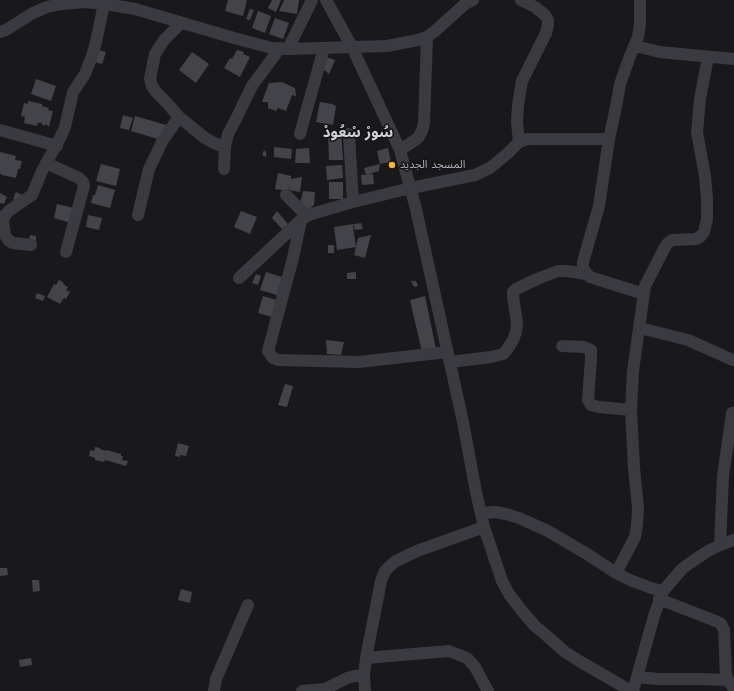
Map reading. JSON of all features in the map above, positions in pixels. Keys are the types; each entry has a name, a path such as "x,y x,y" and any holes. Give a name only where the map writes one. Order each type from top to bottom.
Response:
{"street":[{"path":"43,0 61,4"},
{"path":"224,169 224,147 228,134 252,86 284,49 312,0"},
{"path":"326,0 352,47 400,150 411,188 463,422 480,513 502,581 509,594 535,626 565,652 632,691 661,595 682,570 690,563 708,551 734,540"},
{"path":"519,142 517,122 522,81 546,34 548,26 548,20 545,15 535,7 521,0"},
{"path":"586,274 583,269 583,262 599,206 609,139 620,84 638,37 640,24 640,0"},
{"path":"0,32 20,22 33,13 47,7 85,2 135,9 272,48 284,49 387,46 427,37 468,1"},
{"path":"31,244 13,243 8,240 5,235 3,221 10,210 32,195 46,163 57,146 65,127 74,92 85,74 94,49 104,4"},
{"path":"181,23 164,40 155,54 150,79 152,86 179,117 205,138 224,147"},
{"path":"400,150 418,138 424,123 427,37"},
{"path":"635,46 660,52 734,59"},
{"path":"300,134 324,48"},
{"path":"616,574 634,537 638,508 631,410 633,371 645,286 668,243 672,240 696,239 701,236 704,232 707,219 705,176 697,132 700,99 708,57"},
{"path":"138,215 149,169 163,140 179,117"},
{"path":"0,130 57,146"},
{"path":"349,134 353,202"},
{"path":"239,278 304,218 315,213 353,202 484,172 519,142 528,139 609,139"},
{"path":"46,163 79,178 83,182 84,186 66,252"},
{"path":"286,195 304,218"},
{"path":"304,218 268,351 273,358 278,360 359,362 448,357 491,357 503,354 513,340 516,332 513,292 516,289 537,279 558,271 566,270 586,274 590,277 644,294"},
{"path":"640,328 688,340 733,360"},
{"path":"562,346 584,347 591,350 588,400 591,406 631,410"},
{"path":"720,545 723,476 732,413"},
{"path":"480,513 495,512 519,518 554,535 587,554 616,574 721,624 724,630 726,671 731,685"},
{"path":"365,691 364,676 366,658 380,581 385,571 391,564 417,551 484,527"},
{"path":"214,691 216,679 248,605"},
{"path":"366,658 449,651 467,658 475,668 488,691"},
{"path":"302,691 324,689 347,678 364,676"},
{"path":"637,677 658,679 701,679 731,685"}],"building":[{"path":"228,0 247,0 243,16 225,11"},
{"path":"272,0 281,0 276,12 268,8"},
{"path":"284,0 299,0 297,14 279,11"},
{"path":"250,9 254,10 250,20 246,19"},
{"path":"258,11 271,16 265,33 252,28"},
{"path":"275,18 289,23 283,39 269,34"},
{"path":"98,50 106,52 102,64 95,62"},
{"path":"237,50 244,52 243,54 250,57 240,77 224,68 230,58 232,59"},
{"path":"192,52 209,64 196,83 179,70"},
{"path":"326,57 335,60 329,74 323,69"},
{"path":"36,79 56,86 51,101 31,94"},
{"path":"282,82 295,88 296,96 292,95 286,111 278,108 276,111 268,108 268,102 262,102 269,83"},
{"path":"28,101 42,104 42,106 49,108 48,110 53,111 49,127 46,124 44,126 41,123 38,123 37,126 24,123 25,117 21,116 24,103 28,104"},
{"path":"320,102 336,106 333,125 316,122"},
{"path":"123,115 133,118 129,130 120,128"},
{"path":"135,116 166,125 161,140 131,131"},
{"path":"341,131 343,160 329,160 328,132"},
{"path":"274,147 292,149 291,159 274,157"},
{"path":"309,148 310,163 295,163 296,149"},
{"path":"388,148 391,162 380,164 377,151"},
{"path":"264,150 266,152 266,157 262,155"},
{"path":"0,152 16,156 15,160 22,161 16,178 2,175 0,173"},
{"path":"101,164 120,169 116,186 96,181"},
{"path":"380,164 379,171 366,175 364,168"},
{"path":"342,165 343,178 327,180 326,166"},
{"path":"278,173 291,176 291,179 302,177 300,192 289,190 290,184 288,191 275,189"},
{"path":"373,174 374,184 362,185 361,175"},
{"path":"329,182 343,182 343,199 329,199"},
{"path":"98,185 115,190 110,208 91,203"},
{"path":"303,191 315,192 314,205 306,212 300,204"},
{"path":"16,192 24,196 21,202 13,199"},
{"path":"0,193 7,197 4,204 0,203"},
{"path":"57,204 74,208 71,223 54,218"},
{"path":"241,211 257,217 250,234 234,227"},
{"path":"277,211 288,224 282,229 272,218"},
{"path":"88,215 102,218 99,230 86,227"},
{"path":"361,223 363,229 355,230 353,224"},
{"path":"353,224 356,247 337,250 334,227"},
{"path":"30,235 36,236 36,243 29,243"},
{"path":"371,235 365,258 354,255 358,238"},
{"path":"328,245 334,245 334,253 328,253"},
{"path":"266,272 282,277 277,295 260,290"},
{"path":"356,272 356,279 347,279 347,273"},
{"path":"256,274 261,276 258,285 252,283"},
{"path":"59,280 68,287 66,290 70,292 66,299 64,298 60,304 47,297 54,284 56,285"},
{"path":"411,281 416,281 418,286 414,287"},
{"path":"37,293 45,296 43,301 35,298"},
{"path":"263,296 276,300 272,317 258,313"},
{"path":"425,296 436,349 422,352 410,300"},
{"path":"326,340 344,342 341,355 327,354"},
{"path":"285,384 293,386 287,407 278,405"},
{"path":"178,443 189,446 186,456 175,456"},
{"path":"95,447 121,454 121,456 123,456 122,460 128,461 126,466 105,460 104,462 95,460 95,458 89,456 90,450 94,451"},
{"path":"0,568 7,568 8,575 0,576"},
{"path":"32,580 39,580 40,591 33,592"},
{"path":"181,589 192,592 190,603 178,600"},
{"path":"31,658 32,665 20,667 19,660"}],"place":[{"name":"المسجد الجديد","path":"392,165"}],"district":[{"name":"سُورْ سْعُودْ","path":"358,133"}]}
